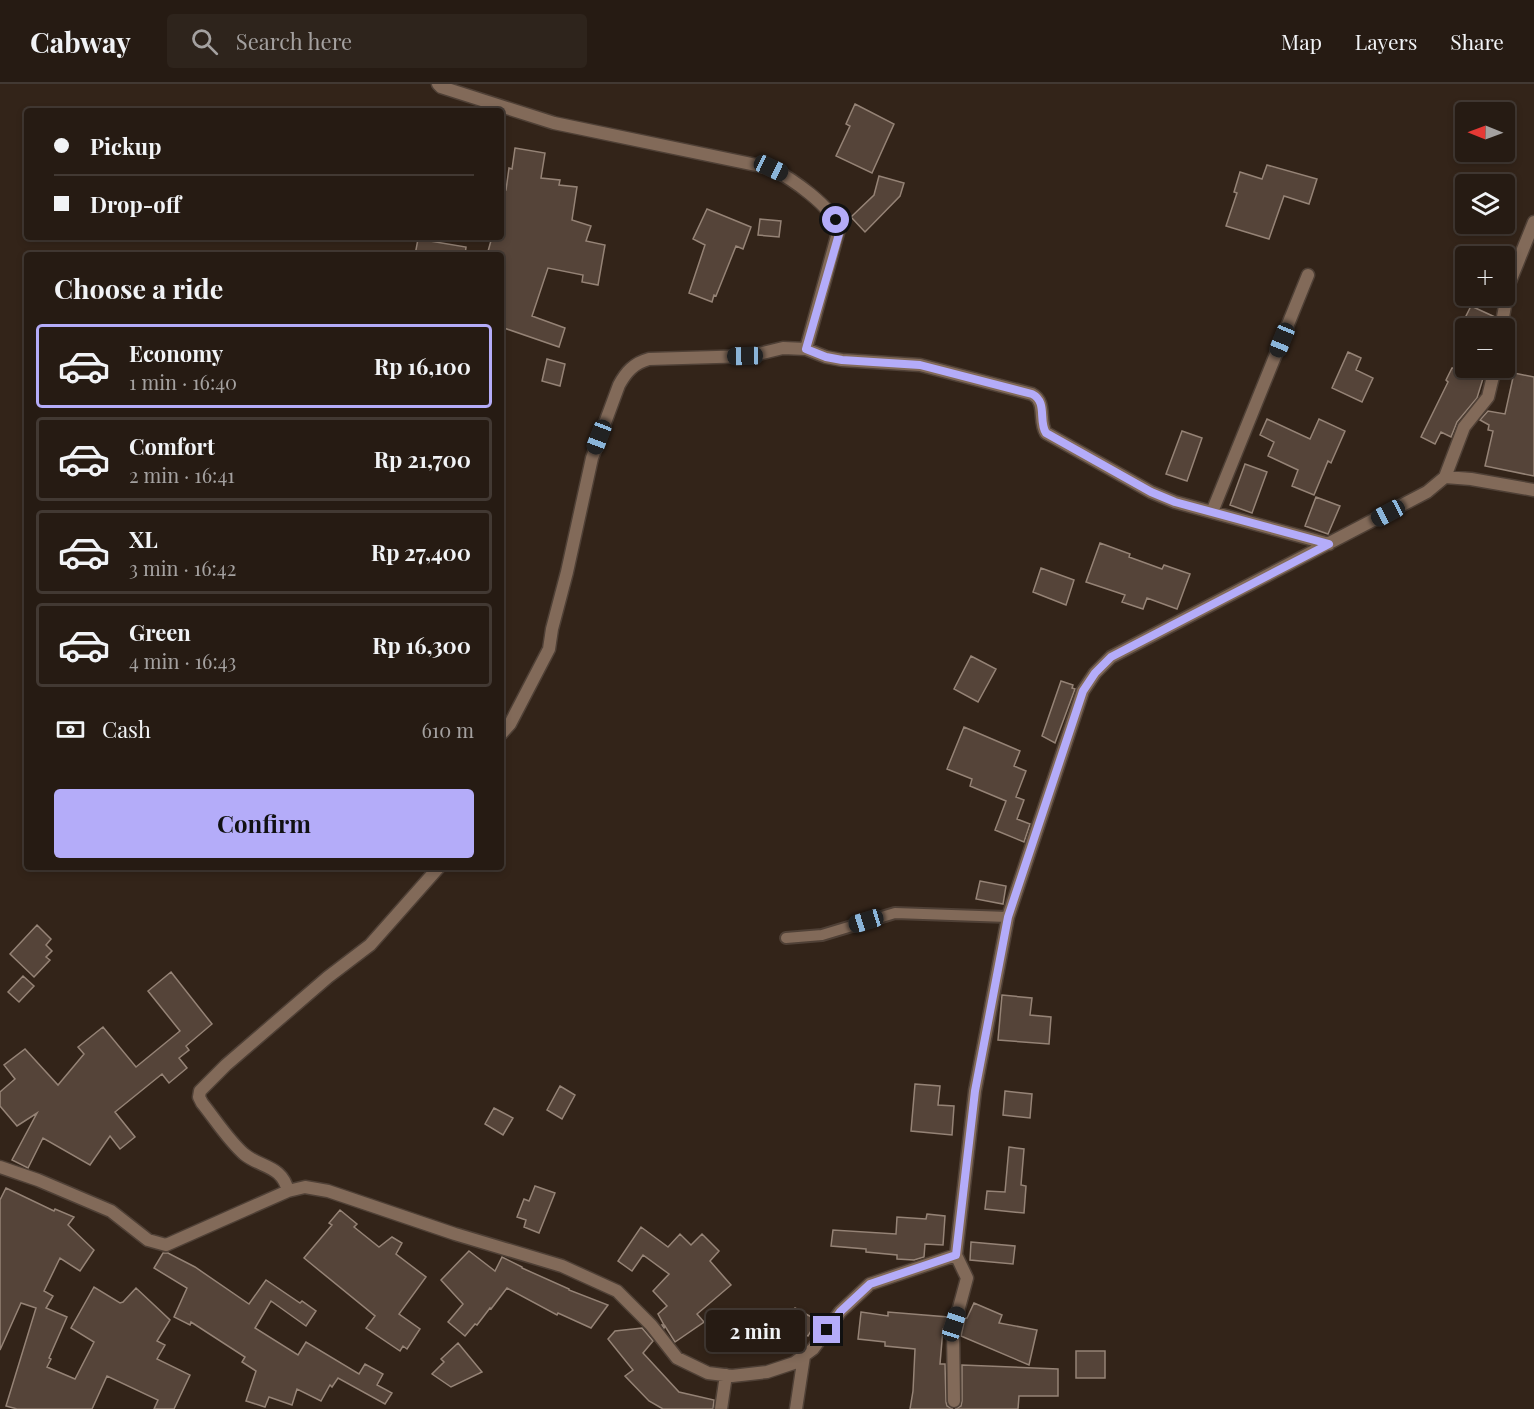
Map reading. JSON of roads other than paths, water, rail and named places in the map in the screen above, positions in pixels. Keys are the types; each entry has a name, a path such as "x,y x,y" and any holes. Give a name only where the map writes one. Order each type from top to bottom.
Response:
{"street":[{"path":"438,84 441,87 554,123 771,168 797,183 836,220 839,229 806,349"},
{"path":"1503,318 1509,285 1534,222"},
{"path":"1212,512 1308,275"},
{"path":"504,731 510,724 549,649 592,454 624,374 640,362 649,359 750,356 783,348 806,349 826,357 842,360 920,365 1032,394 1040,400 1042,427 1049,436 1151,492 1175,502 1329,544"},
{"path":"954,1401 953,1330 967,1278 956,1255 975,1091 1008,917 1083,691 1095,673 1111,657 1427,492 1445,477 1464,427 1488,397 1493,378"},
{"path":"1445,477 1534,490"},
{"path":"288,1191 279,1173 243,1153 202,1103 199,1097 200,1091 226,1065 328,977 370,945 436,870"},
{"path":"0,1167 38,1180 111,1211 148,1240 166,1245 288,1191 305,1187 328,1191 455,1234 562,1266 618,1291 651,1325 677,1358 708,1373 726,1375 767,1372 794,1363 813,1349 840,1312 870,1284 956,1255"},
{"path":"796,1409 804,1356"},
{"path":"721,1409 726,1375"}],"lane":[{"path":"786,938 822,935 895,914 1008,917"}]}
